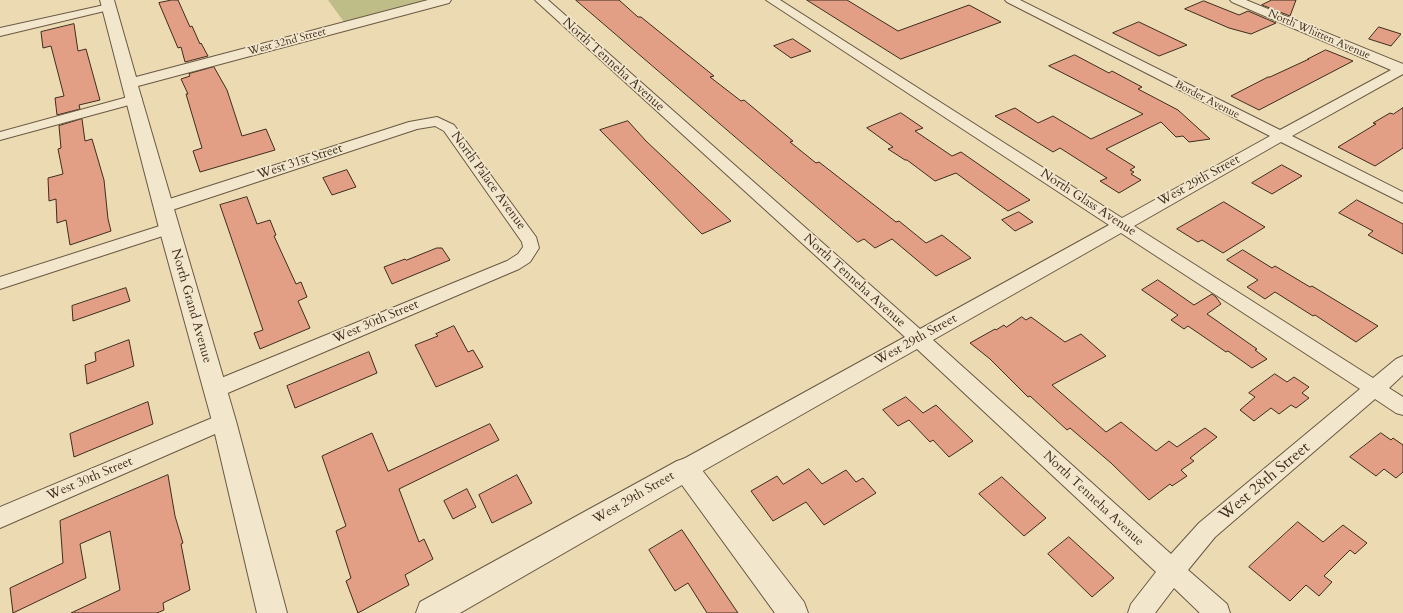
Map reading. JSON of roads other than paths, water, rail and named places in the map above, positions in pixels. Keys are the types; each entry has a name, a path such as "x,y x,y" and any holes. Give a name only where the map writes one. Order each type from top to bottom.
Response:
{"street":[{"name":"West 32nd Street","path":"0,136 133,91 444,0"},
{"name":"North Tenneha Avenue","path":"540,0 918,338 1218,613"},
{"name":"North Glass Avenue","path":"772,0 1403,407"},
{"name":"Border Avenue","path":"1011,0 1403,198"},
{"name":"North Whitten Avenue","path":"1236,0 1402,69"},
{"name":"North Grand Avenue","path":"108,3 166,217 216,389 272,613"},
{"path":"0,32 108,3"},
{"name":"West 29th Street","path":"430,613 918,338 1402,69"},
{"name":"West 31st Street","path":"0,283 166,217 414,125 436,122"},
{"name":"North Palace Avenue","path":"436,122 449,128 530,241 531,248"},
{"name":"West 30th Street","path":"216,389 513,265 524,258 531,248"},
{"name":"West 28th Street","path":"1140,613 1172,571 1207,530 1403,364"},
{"name":"West 30th Street","path":"0,518 224,421"},
{"path":"686,469 792,613"}]}
